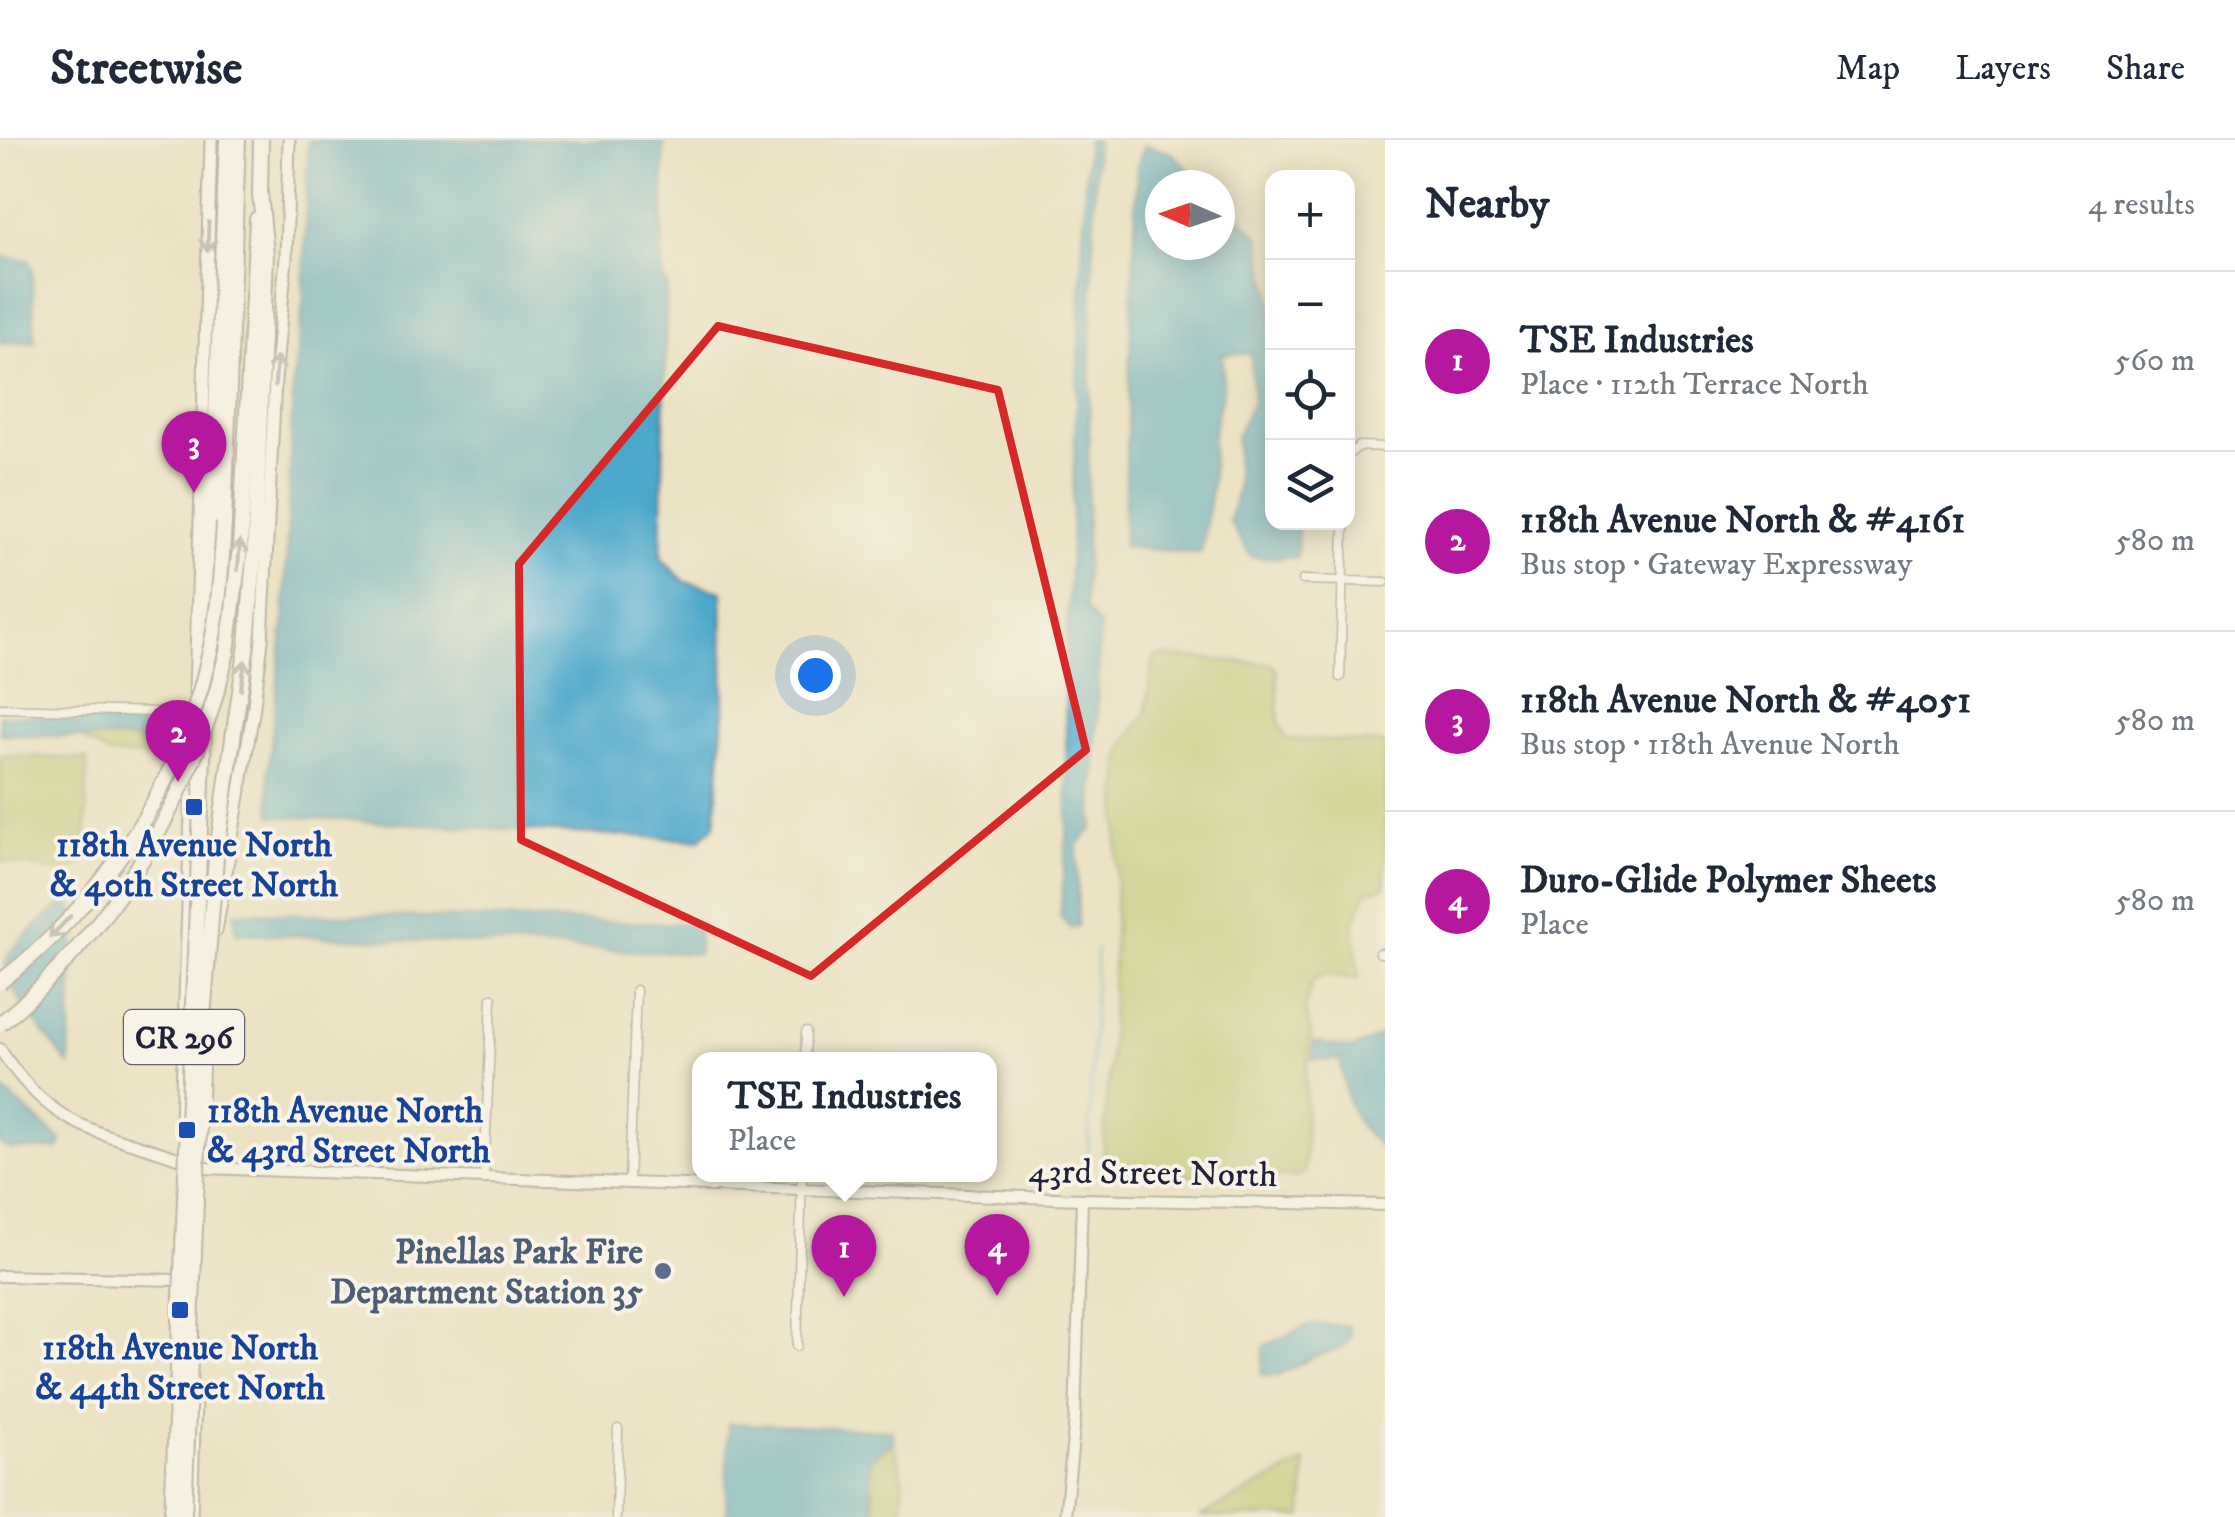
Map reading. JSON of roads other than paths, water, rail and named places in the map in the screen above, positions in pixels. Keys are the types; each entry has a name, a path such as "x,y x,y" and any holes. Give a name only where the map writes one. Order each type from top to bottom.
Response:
{"highway":[{"path":"169,1517 227,140"},
{"path":"0,982 58,930 97,886 134,834 162,785 190,721 209,657 224,523 238,140"},
{"path":"0,1024 79,946 111,908 168,815 196,757 227,652 238,579 261,140"},
{"path":"188,1517 203,1016 216,858 247,644 255,543 266,254 260,193"}],"main road":[{"name":"CR 296","path":"169,1517 211,140"},
{"name":"CR 296","path":"188,1517 214,940 254,712 262,641 274,380 286,258 289,140"}],"street":[{"path":"1355,450 1360,446 1385,446"},
{"path":"1340,676 1344,530"},
{"path":"1302,580 1385,582"},
{"path":"0,708 194,714"},
{"path":"629,1182 636,990"},
{"path":"484,1180 492,998"},
{"path":"805,1052 806,1032"},
{"name":"43rd Street North","path":"0,1049 19,1078 50,1109 83,1128 204,1168 1082,1199 1385,1205"},
{"path":"797,1346 802,1182"},
{"path":"1065,1517 1074,1418 1082,1199"},
{"path":"0,1276 176,1280"},
{"path":"616,1517 618,1429"}],"water":[{"path":"308,140 664,140 662,279 667,283 661,558 685,582 722,591 724,711 715,825 699,840 271,816 268,771 284,622 293,382 303,305"},
{"path":"1087,140 1096,140 1085,608 1100,626 1093,828 1077,846 1078,926 1069,928 1060,916 1068,823 1065,685"},
{"path":"1144,145 1172,153 1190,170 1145,170 1145,260 1235,260 1235,213 1260,237 1265,264 1265,530 1298,530 1297,558 1251,557 1229,521 1237,489 1236,437 1253,400 1251,354 1223,354 1223,389 1213,433 1212,485 1201,554 1123,547 1137,167"},
{"path":"0,257 28,260 32,267 35,342 0,343"},
{"path":"0,715 161,720 162,741 0,734"},
{"path":"61,906 70,906 75,913 69,1065 20,1001 6,963 15,946"},
{"path":"235,912 699,924 698,954 236,933"},
{"path":"1385,1034 1385,1150 1364,1131 1352,1111 1340,1060 1312,1060 1314,1042 1352,1049"},
{"path":"3,1090 62,1141 59,1149 12,1150 0,1145"},
{"path":"1311,1324 1348,1326 1351,1337 1342,1348 1279,1375 1261,1375 1264,1346"},
{"path":"728,1423 892,1430 894,1441 869,1459 875,1517 726,1517"}],"waterway":[{"path":"1087,1188 1096,950"}],"place":[{"name":"118th Avenue North & #4051","path":"194,493"},
{"name":"118th Avenue North & #4161","path":"178,782"},
{"name":"118th Avenue North & 40th Street North","path":"194,807"},
{"name":"118th Avenue North & 43rd Street North","path":"187,1130"},
{"name":"Pinellas Park Fire Department Station 35","path":"663,1271"},
{"name":"Duro-Glide Polymer Sheets","path":"997,1296"},
{"name":"TSE Industries","path":"844,1297"},
{"name":"118th Avenue North & 44th Street North","path":"180,1310"}]}
